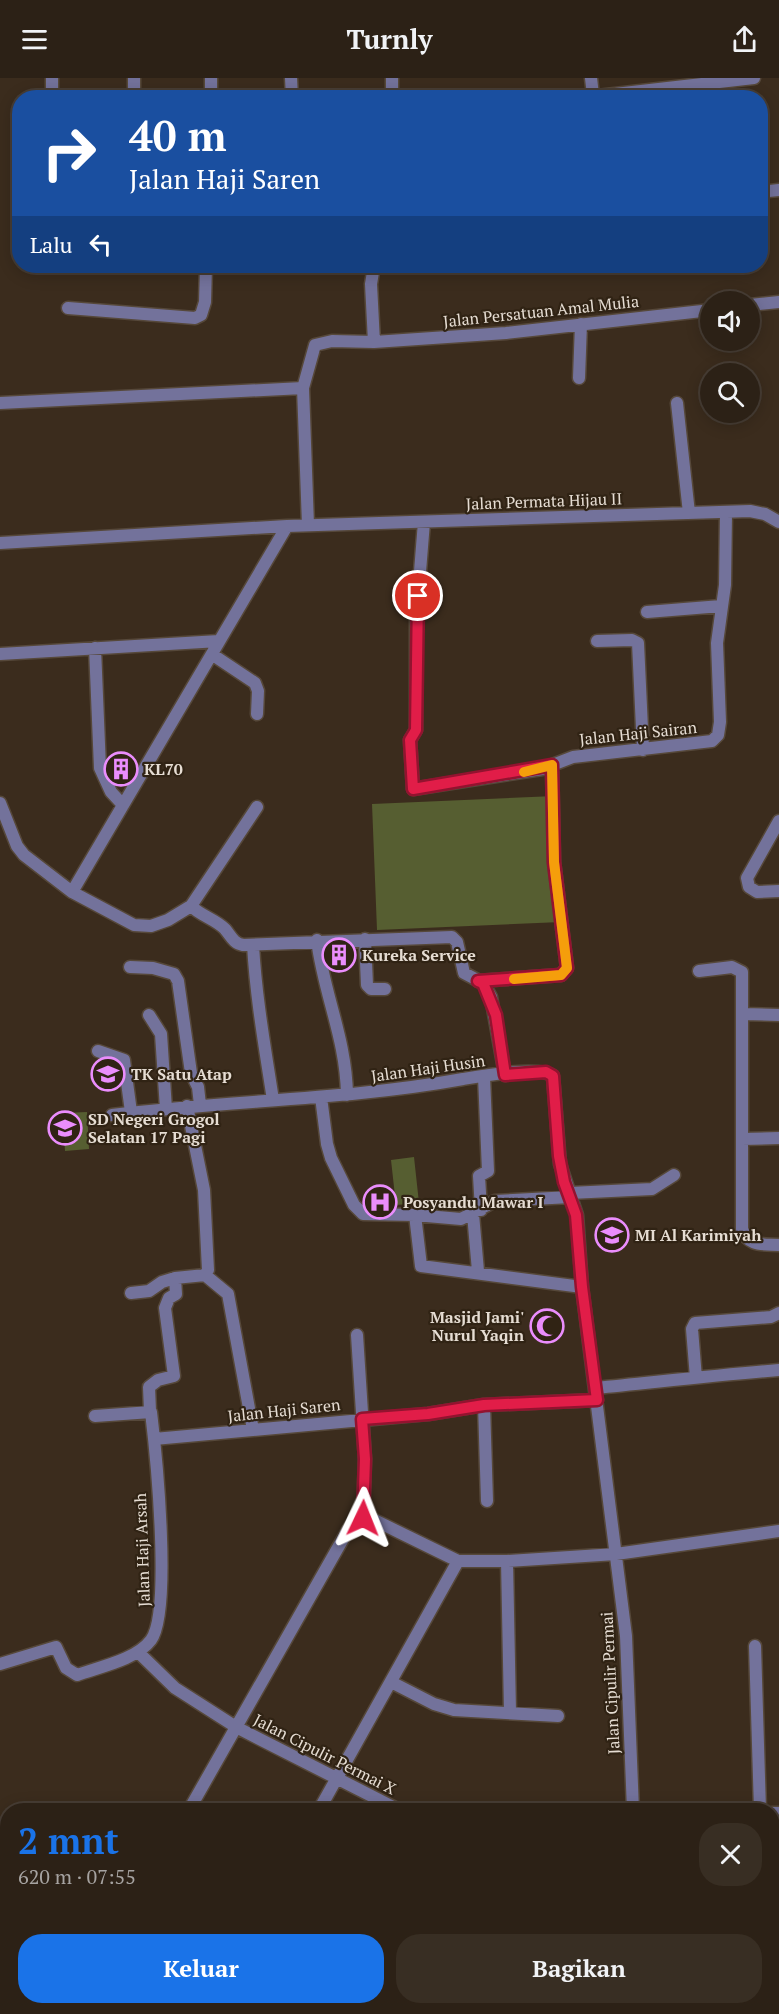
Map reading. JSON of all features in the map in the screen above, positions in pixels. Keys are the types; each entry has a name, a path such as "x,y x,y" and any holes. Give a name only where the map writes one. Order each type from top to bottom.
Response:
{"street":[{"path":"648,90 754,78"},
{"path":"68,308 195,318 201,315 204,307 206,273"},
{"path":"373,273 371,284 374,342"},
{"path":"760,304 779,302"},
{"name":"Jalan Persatuan Amal Mulia","path":"303,388 315,345 332,341 374,342 700,311"},
{"path":"579,378 581,324"},
{"path":"0,403 303,388 308,525"},
{"path":"676,403 689,513"},
{"name":"Jalan Permata Hijau II","path":"0,543 308,525 750,511 765,514 779,522"},
{"name":"Jalan Haji Sairan","path":"424,522 416,621 416,730 410,740 413,789 552,765 573,757 712,741 718,735 721,710 717,644 726,564 726,513"},
{"path":"72,892 287,526"},
{"path":"647,612 721,606"},
{"path":"597,641 632,640 638,643 643,750"},
{"path":"0,654 219,641"},
{"path":"95,648 100,768 111,792 123,806"},
{"path":"213,655 255,683 258,691 257,714"},
{"path":"478,981 561,975 567,968 554,862 552,765"},
{"path":"0,803 20,850 72,892 134,925 152,926 168,920 191,906 257,807"},
{"path":"779,821 747,878 749,887 757,892 779,891"},
{"path":"191,906 201,915 223,927 238,944 452,937 457,942 464,973 483,983 494,1006 505,1075"},
{"path":"367,939 367,986 371,989 385,989"},
{"path":"317,940 320,968 341,1037 347,1095"},
{"path":"254,945 259,1016 266,1046 273,1100"},
{"path":"130,967 153,968 174,974 178,981 191,1073 198,1087 194,1106 204,1190 208,1270 205,1275"},
{"path":"699,971 732,967 742,972 742,1229 745,1238 751,1243 779,1245"},
{"path":"742,1014 779,1015"},
{"path":"149,1015 160,1034 166,1109"},
{"path":"98,1052 124,1060 130,1112"},
{"name":"Jalan Haji Husin","path":"112,1114 347,1095 505,1075 546,1072 553,1076 559,1156 578,1229 582,1287 616,1554"},
{"path":"477,1271 479,1176 488,1171 484,1077"},
{"path":"321,1097 327,1144 358,1211 370,1215 415,1215 461,1219 495,1201 652,1189 674,1174"},
{"path":"742,1139 779,1138"},
{"path":"415,1215 421,1266 433,1269 477,1271 522,1281 582,1287"},
{"path":"131,1293 149,1291 162,1282 175,1278 205,1275 223,1287 228,1294 253,1430"},
{"name":"Jalan Haji Arsah","path":"138,1652 151,1640 160,1615 162,1559 149,1387 158,1380 174,1376 165,1308 169,1298 176,1294 175,1278"},
{"path":"696,1378 692,1329 695,1323 771,1317 779,1313"},
{"path":"357,1335 365,1459 363,1518"},
{"name":"Jalan Haji Saren","path":"154,1439 428,1414 484,1405 596,1394 704,1375 779,1370"},
{"path":"484,1405 487,1501"},
{"path":"95,1416 150,1411"},
{"path":"193,1803 348,1530 357,1520 370,1518 458,1560 507,1561 616,1554 779,1531"},
{"name":"Jalan Cipulir Permai","path":"616,1554 627,1642 633,1803"},
{"path":"323,1803 458,1560"},
{"path":"507,1561 510,1712"},
{"path":"755,1646 760,1803"},
{"path":"0,1664 56,1647 67,1668 77,1675 138,1652"},
{"name":"Jalan Cipulir Permai X","path":"138,1652 175,1688 236,1727 385,1803"},
{"path":"391,1682 434,1704 454,1710 558,1716"}],"green space":[{"path":"555,796 561,922 377,930 372,804"},
{"path":"87,1112 89,1149 65,1151 63,1113"},
{"path":"414,1157 419,1203 396,1205 391,1160"}],"slow traffic":[{"path":"514,979 561,975 566,973 567,968 554,862 552,765 524,772"}],"place":[{"name":"KL70","path":"121,769"},
{"name":"Kureka Service","path":"339,955"},
{"name":"TK Satu Atap","path":"108,1074"},
{"name":"SD Negeri Grogol Selatan 17 Pagi","path":"65,1128"},
{"name":"Posyandu Mawar I","path":"380,1202"},
{"name":"MI Al Karimiyah","path":"612,1235"},
{"name":"Masjid Jami' Nurul Yaqin","path":"547,1326"}],"route":[{"path":"363,1518 365,1459 362,1419 428,1414 484,1405 597,1400 582,1287 576,1215 570,1193 564,1182 559,1156 553,1076 546,1072 505,1075 496,1015 491,998 483,983 478,981 566,973 567,957 554,862 552,765 543,769 505,776 413,789 410,740 416,730 418,596"}]}
